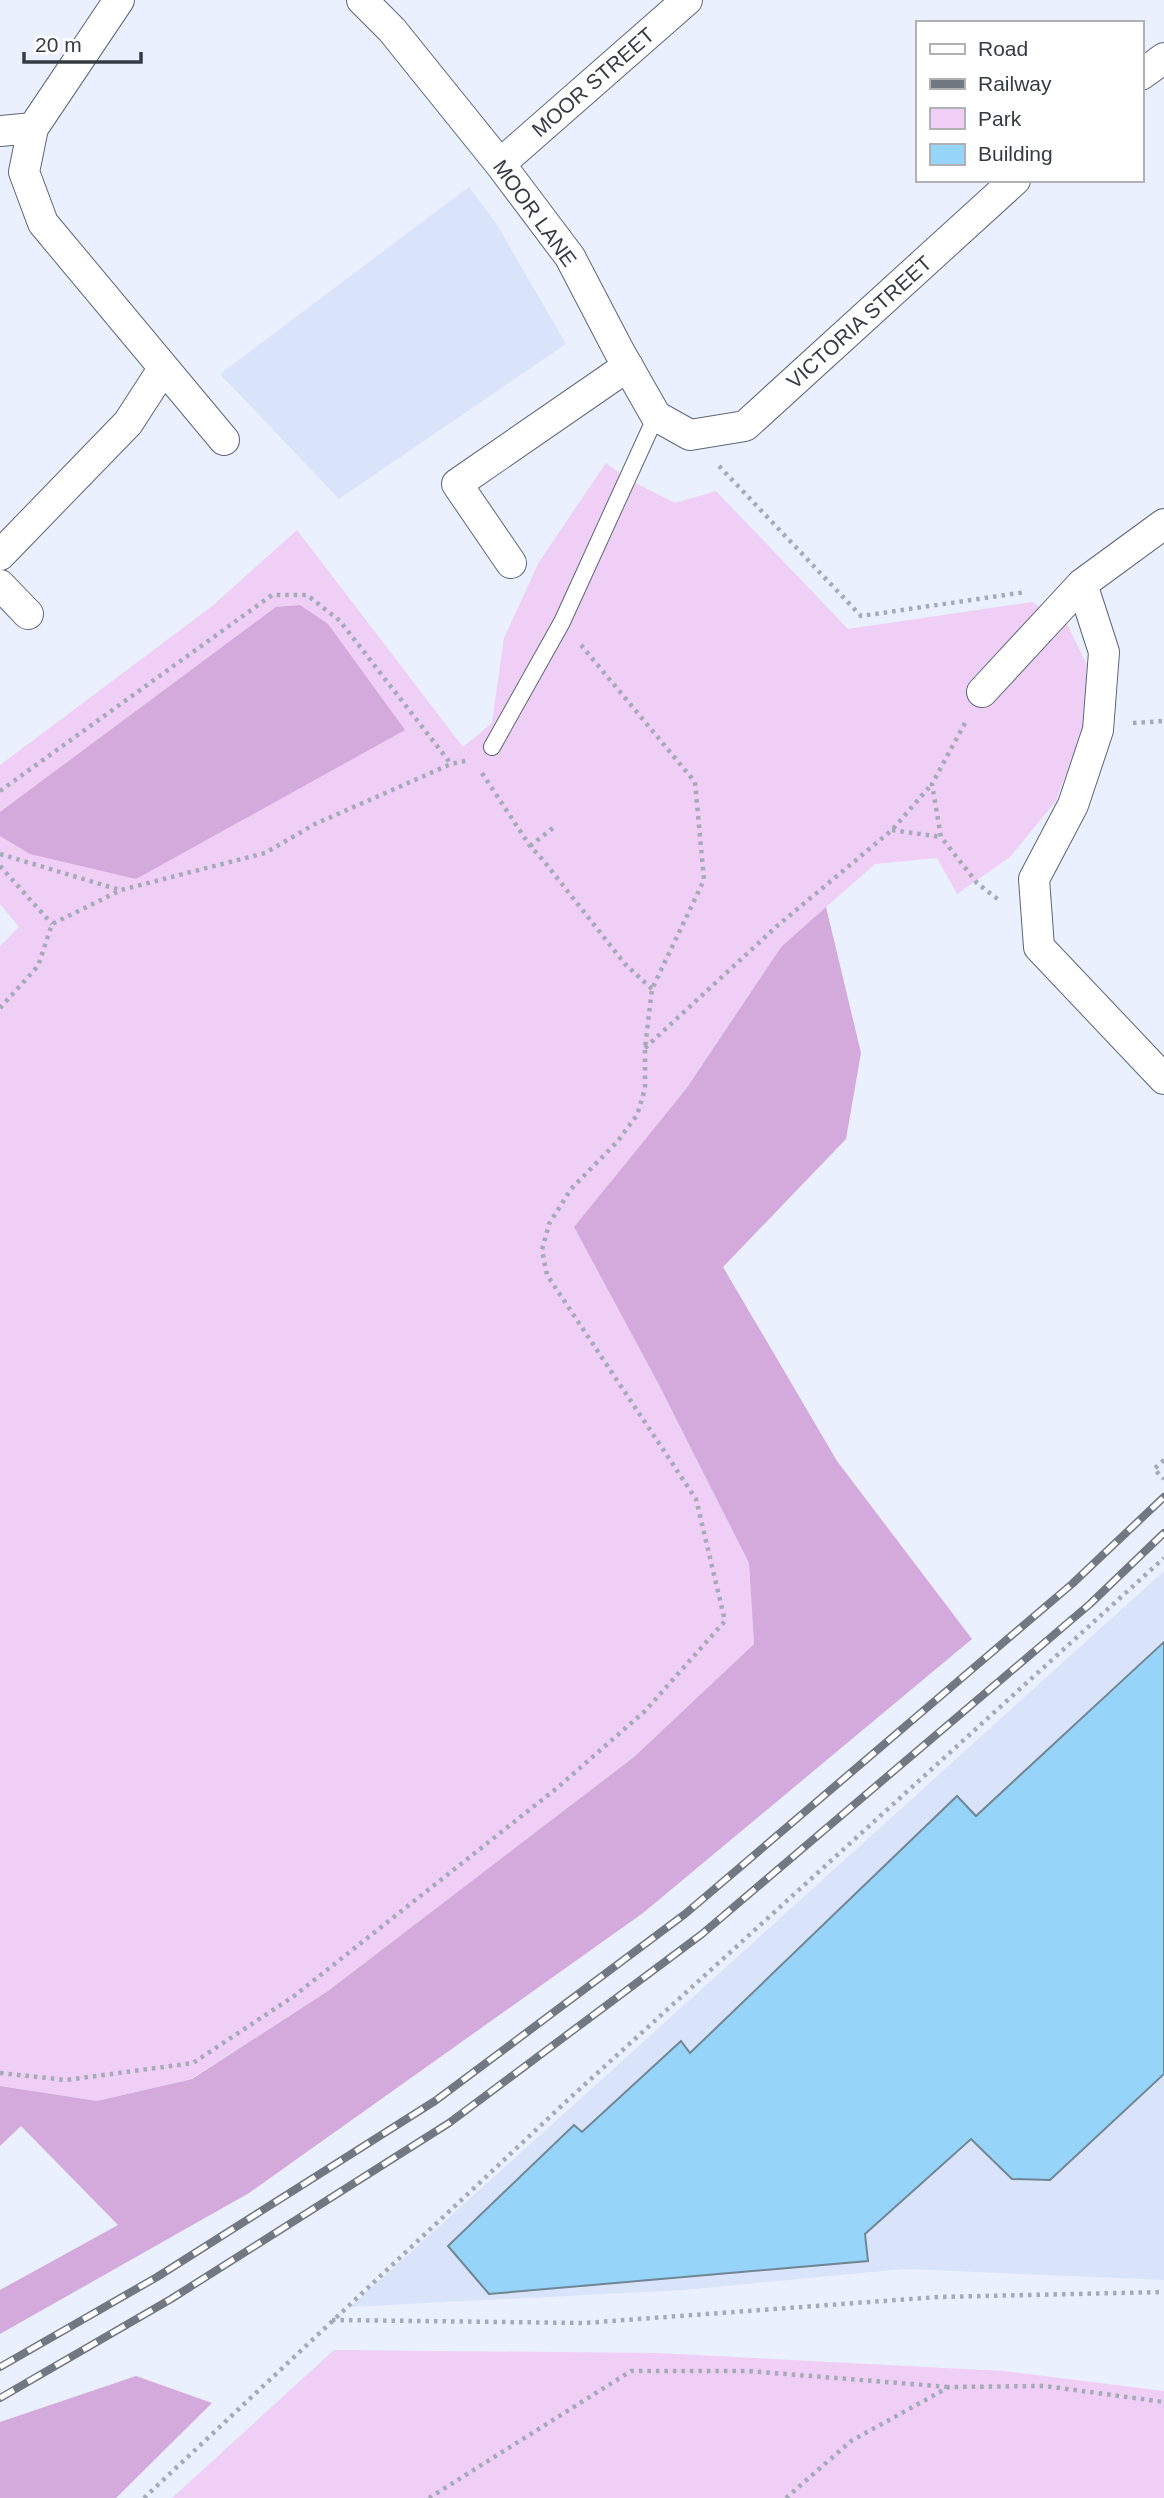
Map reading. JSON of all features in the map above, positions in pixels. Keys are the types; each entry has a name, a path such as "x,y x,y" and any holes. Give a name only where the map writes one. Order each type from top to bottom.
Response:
{"street":[{"path":"119,0 33,128 24,172 43,223 225,440"},
{"name":"MOOR STREET","path":"500,164 687,0"},
{"name":"MOOR LANE","path":"367,2 500,164 570,257 656,416"},
{"path":"1143,74 1164,58"},
{"path":"0,131 33,128"},
{"name":"VICTORIA STREET","path":"690,435 745,426 1013,182"},
{"path":"511,563 457,484 628,366"},
{"path":"0,555 128,423 163,369"},
{"path":"656,416 690,435"},
{"path":"982,692 1082,584 1164,524"},
{"path":"1082,584 1104,652 1098,730 1073,805 1034,879 1039,947 1164,1079"},
{"path":"0,585 28,614"}],"lane":[{"path":"492,747 562,622 656,416"}],"path":[{"path":"690,435 861,616 1027,592"},
{"path":"0,791 272,595 307,595 340,621 452,764"},
{"path":"0,2073 66,2080 193,2063 294,1996 557,1788 645,1711 725,1621 696,1499 547,1275 541,1250 549,1224 571,1189 617,1142 638,1115 645,1089 645,1048 652,989 704,880 695,782 562,622"},
{"path":"645,1048 777,926 892,830 932,784 982,692"},
{"path":"0,1008 38,966 52,925 121,890 265,853 315,824 452,764 473,760 492,747"},
{"path":"473,760 530,846 544,860 625,964 652,989"},
{"path":"932,784 941,837 976,883 1003,903"},
{"path":"530,846 552,828"},
{"path":"892,830 941,837"},
{"path":"0,854 121,890"},
{"path":"0,866 52,925"},
{"path":"1164,1460 1154,1469 1164,1479"},
{"path":"144,2498 571,2097 1164,1558"},
{"path":"331,2320 584,2323 938,2297 1164,2292"},
{"path":"429,2498 631,2371 748,2371 949,2387 1045,2386 1164,2402"},
{"path":"786,2498 852,2441 949,2387"}],"shaded area":[{"path":"469,187 496,223 566,344 339,499 220,374"},
{"path":"300,605 328,624 405,730 136,879 30,854 0,836 0,812 276,607"},
{"path":"826,907 861,1053 846,1139 723,1267 837,1461 972,1639 643,1913 249,2193 0,2334 0,2290 118,2225 21,2126 0,2146 0,2086 97,2101 192,2079 328,1991 634,1757 754,1644 749,1563 658,1383 574,1227 686,1089 781,947"},
{"path":"1164,1571 1164,2280 904,2269 684,2290 350,2307"},
{"path":"136,2376 212,2403 116,2498 0,2498 0,2422"}],"green space":[{"path":"606,463 626,478 675,503 716,491 848,629 1032,602 1067,624 1087,665 1084,725 1056,801 1010,857 957,894 937,858 875,864 781,947 686,1089 574,1227 658,1383 749,1563 754,1644 634,1757 328,1991 191,2079 97,2101 0,2086 0,946 19,927 0,904 0,765 211,607 297,530 463,747 492,723 504,638 539,562"},
{"path":"334,2350 658,2353 1003,2371 1164,2391 1164,2498 172,2498"}],"building":[{"path":"1164,1642 1164,2074 1050,2180 1012,2179 971,2139 865,2234 868,2261 489,2294 448,2246 574,2125 582,2132 681,2041 690,2053 957,1796 976,1816"}],"railway":[{"path":"0,2367 157,2277 435,2101 685,1914 1072,1584 1164,1497"},
{"path":"0,2398 171,2299 449,2123 702,1934 1090,1604 1164,1533"}]}
